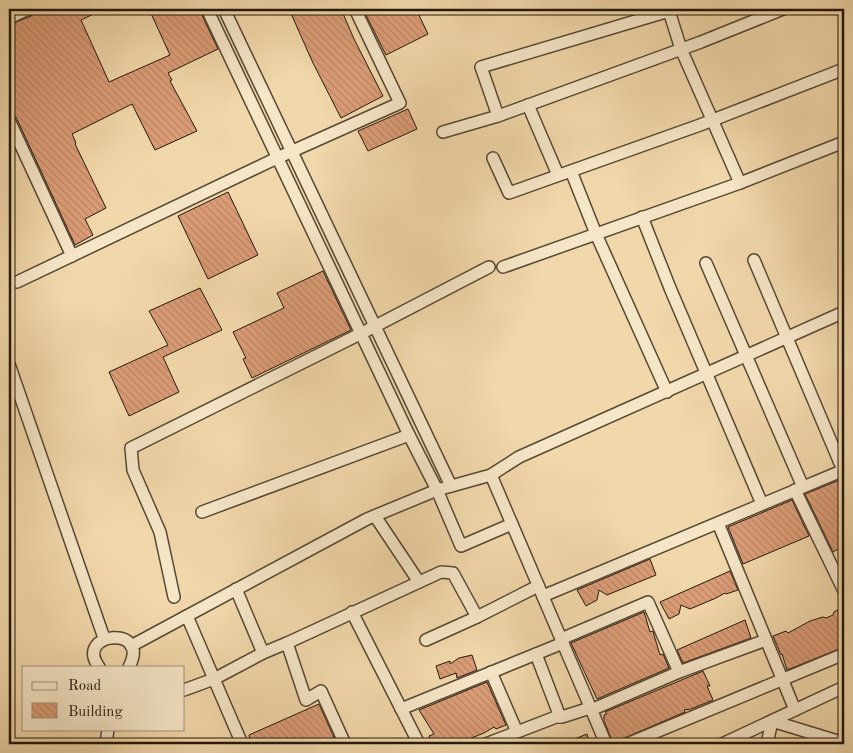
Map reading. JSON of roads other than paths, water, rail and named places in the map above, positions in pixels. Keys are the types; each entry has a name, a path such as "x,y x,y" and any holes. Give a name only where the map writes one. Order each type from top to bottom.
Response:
{"street":[{"path":"9,18 26,9"},
{"path":"207,9 437,490 461,546 512,524"},
{"path":"224,9 451,486"},
{"path":"17,282 291,151 400,103 356,9"},
{"path":"443,132 498,116 681,49 783,9"},
{"path":"498,116 481,67 669,12 681,49 740,183"},
{"path":"493,158 509,193 712,120 844,69"},
{"path":"528,105 558,175"},
{"path":"9,120 72,256"},
{"path":"503,267 740,183 844,142"},
{"path":"571,170 596,234 667,392"},
{"path":"642,217 670,288 762,504"},
{"path":"426,640 477,617 718,523 844,470 754,260"},
{"path":"706,264 747,356 799,489 844,591"},
{"path":"174,597 160,532 133,470 131,448 489,267"},
{"path":"131,646 375,516 437,490 491,475 519,457 844,312"},
{"path":"9,364 104,638"},
{"path":"202,512 409,434"},
{"path":"491,475 606,744"},
{"path":"375,516 419,582"},
{"path":"718,523 795,710"},
{"path":"185,690 214,678 263,653 441,572 453,573 477,617"},
{"path":"236,589 263,653"},
{"path":"401,709 536,654 648,602 679,672"},
{"path":"352,612 418,744"},
{"path":"187,616 242,744"},
{"path":"99,666 95,657 98,643 104,638 119,636 131,646 133,652 129,666"},
{"path":"494,743 556,717 591,709 679,672 766,640"},
{"path":"287,643 306,700 321,691 345,744"},
{"path":"536,654 560,717"},
{"path":"627,744 844,654"},
{"path":"491,672 517,732"},
{"path":"722,744 844,687"},
{"path":"772,721 843,743"},
{"path":"767,744 772,721"},
{"path":"106,744 108,730"}]}
